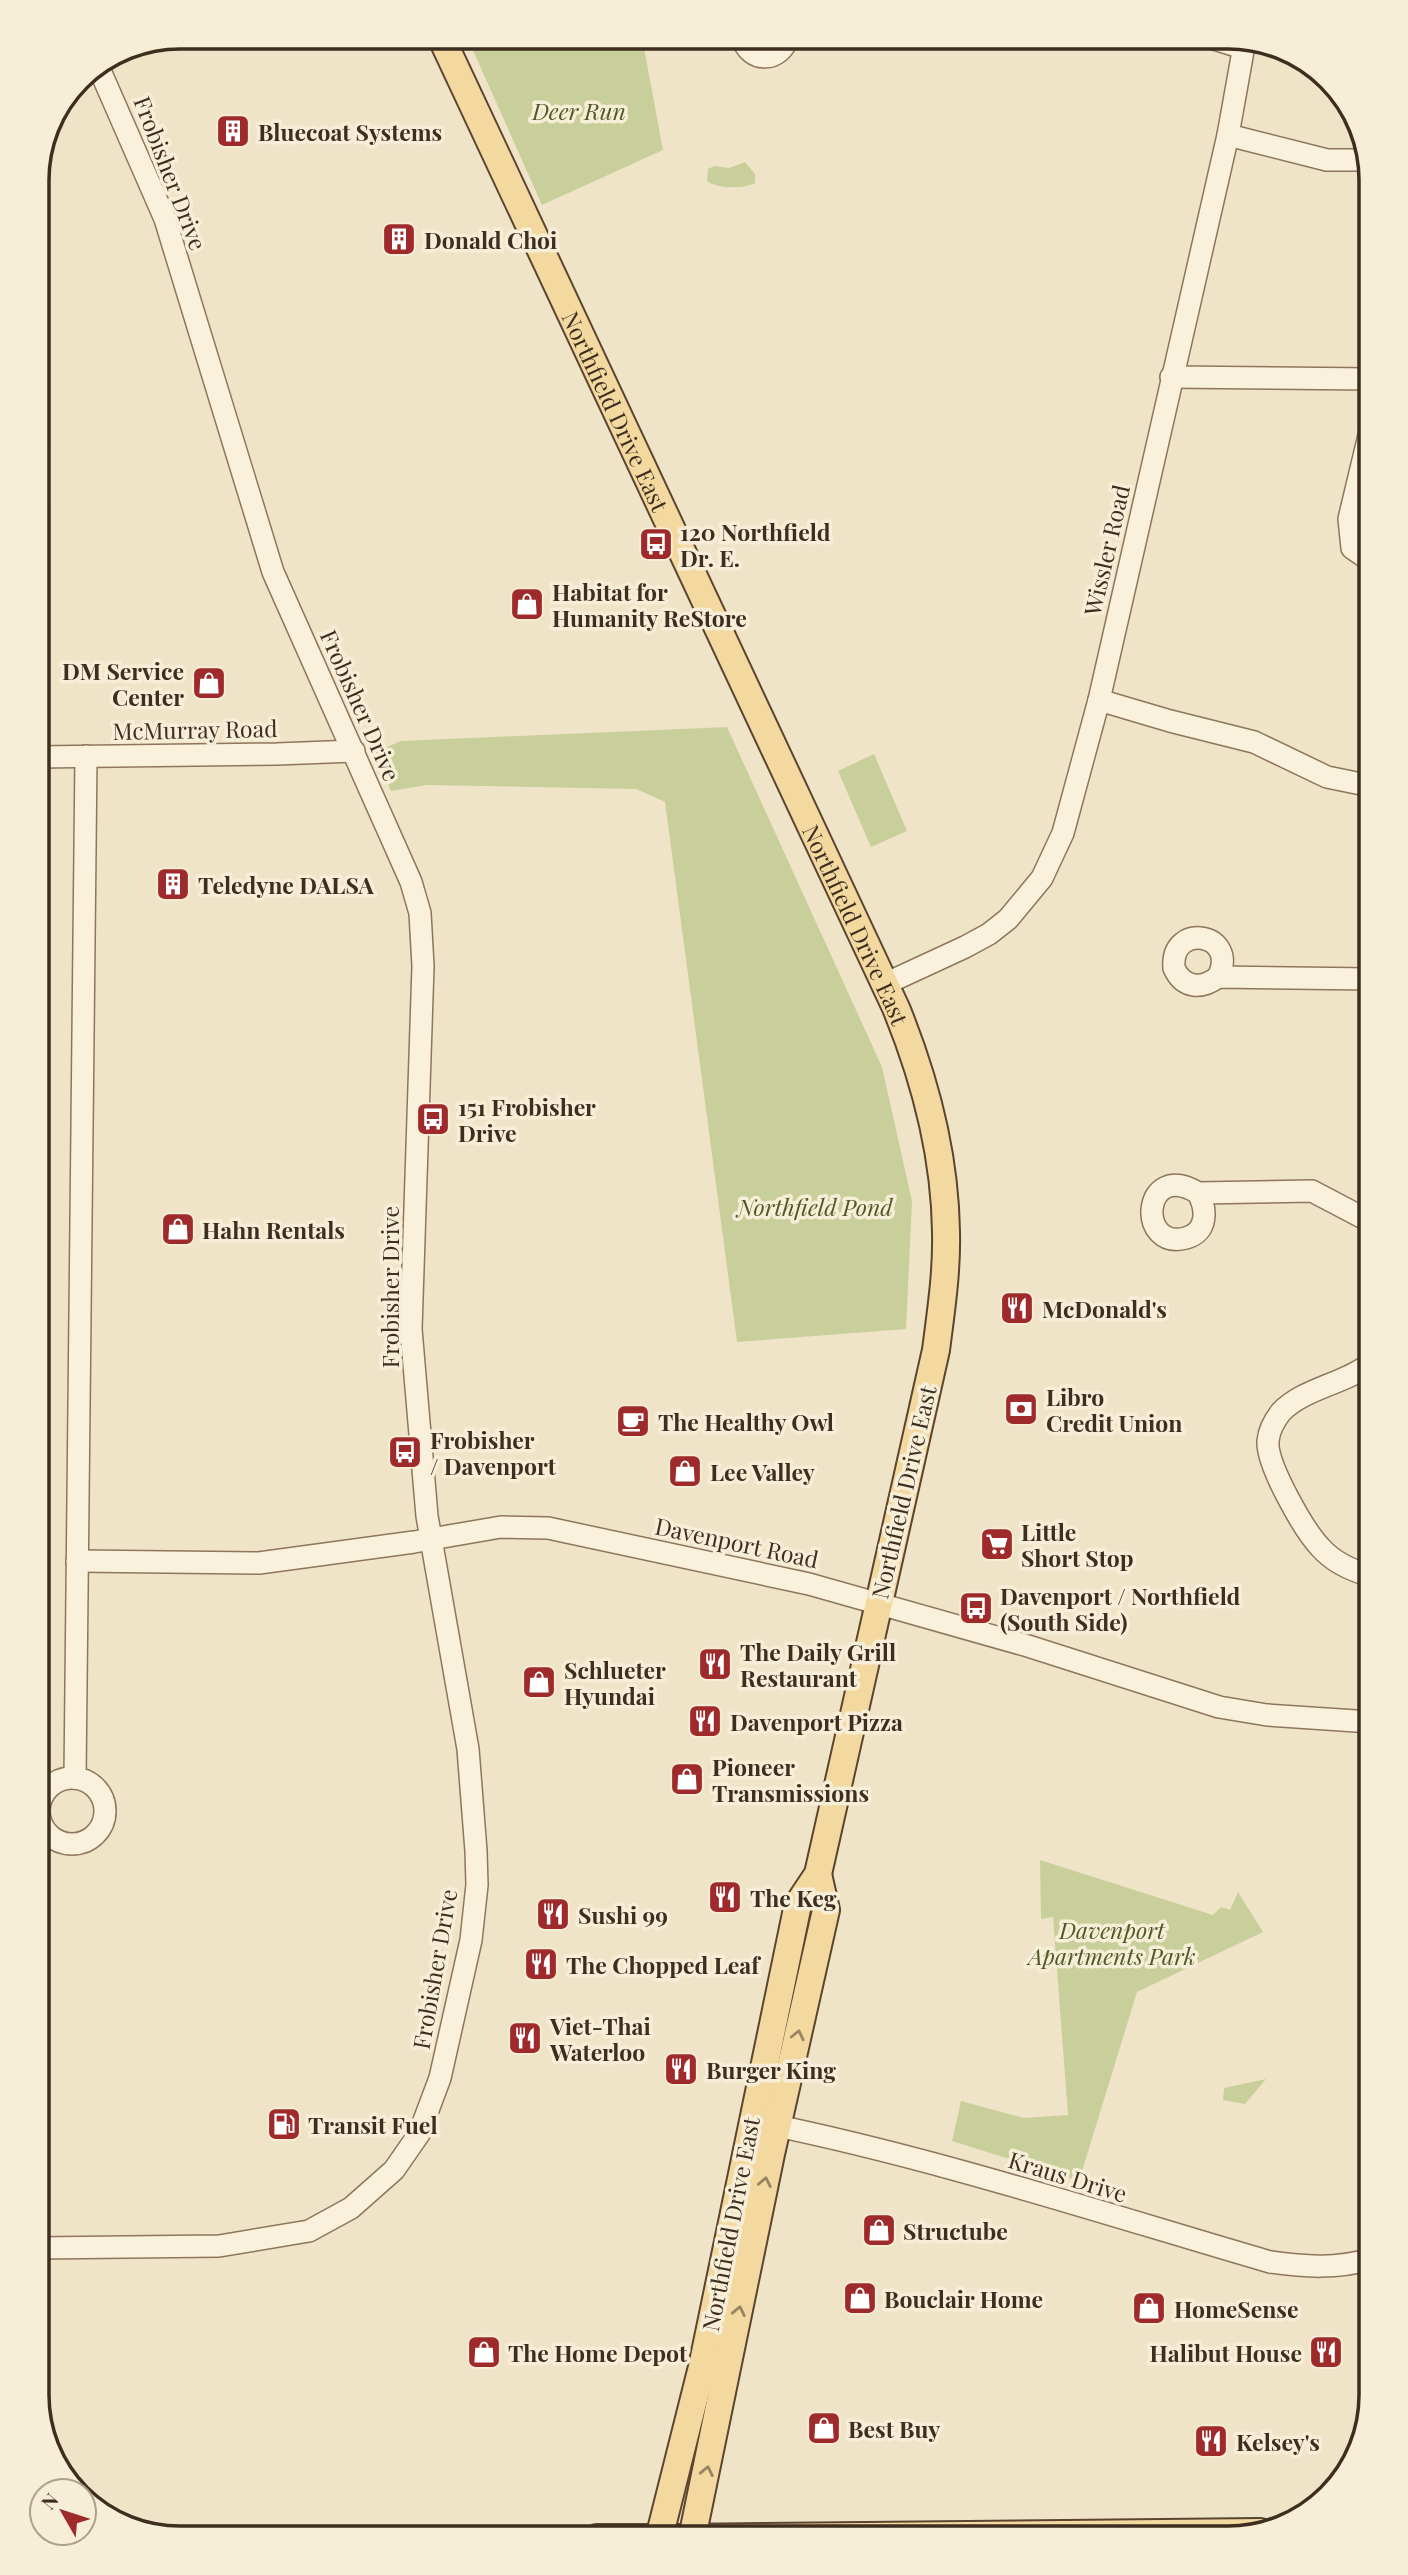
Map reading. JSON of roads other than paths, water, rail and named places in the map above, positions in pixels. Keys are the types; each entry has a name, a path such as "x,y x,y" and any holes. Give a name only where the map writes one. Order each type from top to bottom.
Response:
{"main road":[{"name":"Northfield Drive East","path":"447,49 885,984 913,1050 939,1152 946,1232 944,1283 936,1350 818,1874 797,1903 702,2367 660,2526"},
{"name":"Northfield Drive East","path":"694,2526 777,2126 826,1910 818,1874"}],"street":[{"path":"748,49 750,53 765,58 783,49"},
{"name":"Wissler Road","path":"885,984 989,934 1008,919 1042,878 1063,832 1099,700 1228,135 1243,50"},
{"name":"Frobisher Drive","path":"49,2248 219,2246 309,2231 351,2208 394,2170 419,2134 440,2078 471,1940 477,1885 468,1749 427,1516 411,1329 423,966 420,913 411,882 273,572 165,219 102,75"},
{"path":"1228,135 1327,160 1357,160"},
{"path":"1171,377 1359,379"},
{"path":"1359,477 1349,519 1352,548 1359,553"},
{"path":"1099,700 1254,742 1327,777 1359,784"},
{"name":"McMurray Road","path":"49,757 354,751"},
{"path":"75,1778 86,757"},
{"path":"1217,977 1359,979"},
{"path":"1198,1193 1312,1191 1359,1216"},
{"path":"1359,1372 1298,1400 1282,1411 1272,1426 1268,1444 1272,1462 1289,1499 1321,1548 1350,1570 1359,1573"},
{"name":"Davenport Road","path":"77,1561 259,1563 502,1527 548,1528 809,1584 1144,1682 1219,1707 1267,1715 1359,1721"},
{"name":"Kraus Drive","path":"751,2120 992,2180 1270,2262 1314,2267 1359,2263"}],"place":[{"name":"Bluecoat Systems","path":"233,131"},
{"name":"Donald Choi","path":"399,239"},
{"name":"120 Northfield Dr. E.","path":"656,544"},
{"name":"Habitat for Humanity ReStore","path":"527,604"},
{"name":"DM Service Center","path":"209,683"},
{"name":"Teledyne DALSA","path":"173,884"},
{"name":"151 Frobisher Drive","path":"433,1119"},
{"name":"Hahn Rentals","path":"178,1229"},
{"name":"McDonald's","path":"1017,1308"},
{"name":"Libro Credit Union","path":"1021,1409"},
{"name":"The Healthy Owl","path":"633,1421"},
{"name":"Frobisher / Davenport","path":"405,1452"},
{"name":"Lee Valley","path":"685,1471"},
{"name":"Little Short Stop","path":"997,1544"},
{"name":"Davenport / Northfield (South Side)","path":"976,1608"},
{"name":"The Daily Grill Restaurant","path":"715,1664"},
{"name":"Schlueter Hyundai","path":"539,1682"},
{"name":"Davenport Pizza","path":"705,1721"},
{"name":"Pioneer Transmissions","path":"687,1779"},
{"name":"The Keg","path":"725,1897"},
{"name":"Sushi 99","path":"553,1914"},
{"name":"The Chopped Leaf","path":"541,1964"},
{"name":"Viet-Thai Waterloo","path":"525,2038"},
{"name":"Burger King","path":"681,2069"},
{"name":"Transit Fuel","path":"284,2124"},
{"name":"Structube","path":"879,2230"},
{"name":"Bouclair Home","path":"860,2298"},
{"name":"HomeSense","path":"1149,2308"},
{"name":"The Home Depot","path":"484,2352"},
{"name":"Halibut House","path":"1326,2352"},
{"name":"Best Buy","path":"824,2428"},
{"name":"Kelsey's","path":"1211,2441"}],"park label":[{"name":"Deer Run","path":"579,110"},
{"name":"Northfield Pond","path":"815,1206"},
{"name":"Davenport Apartments Park","path":"1112,1942"}]}
